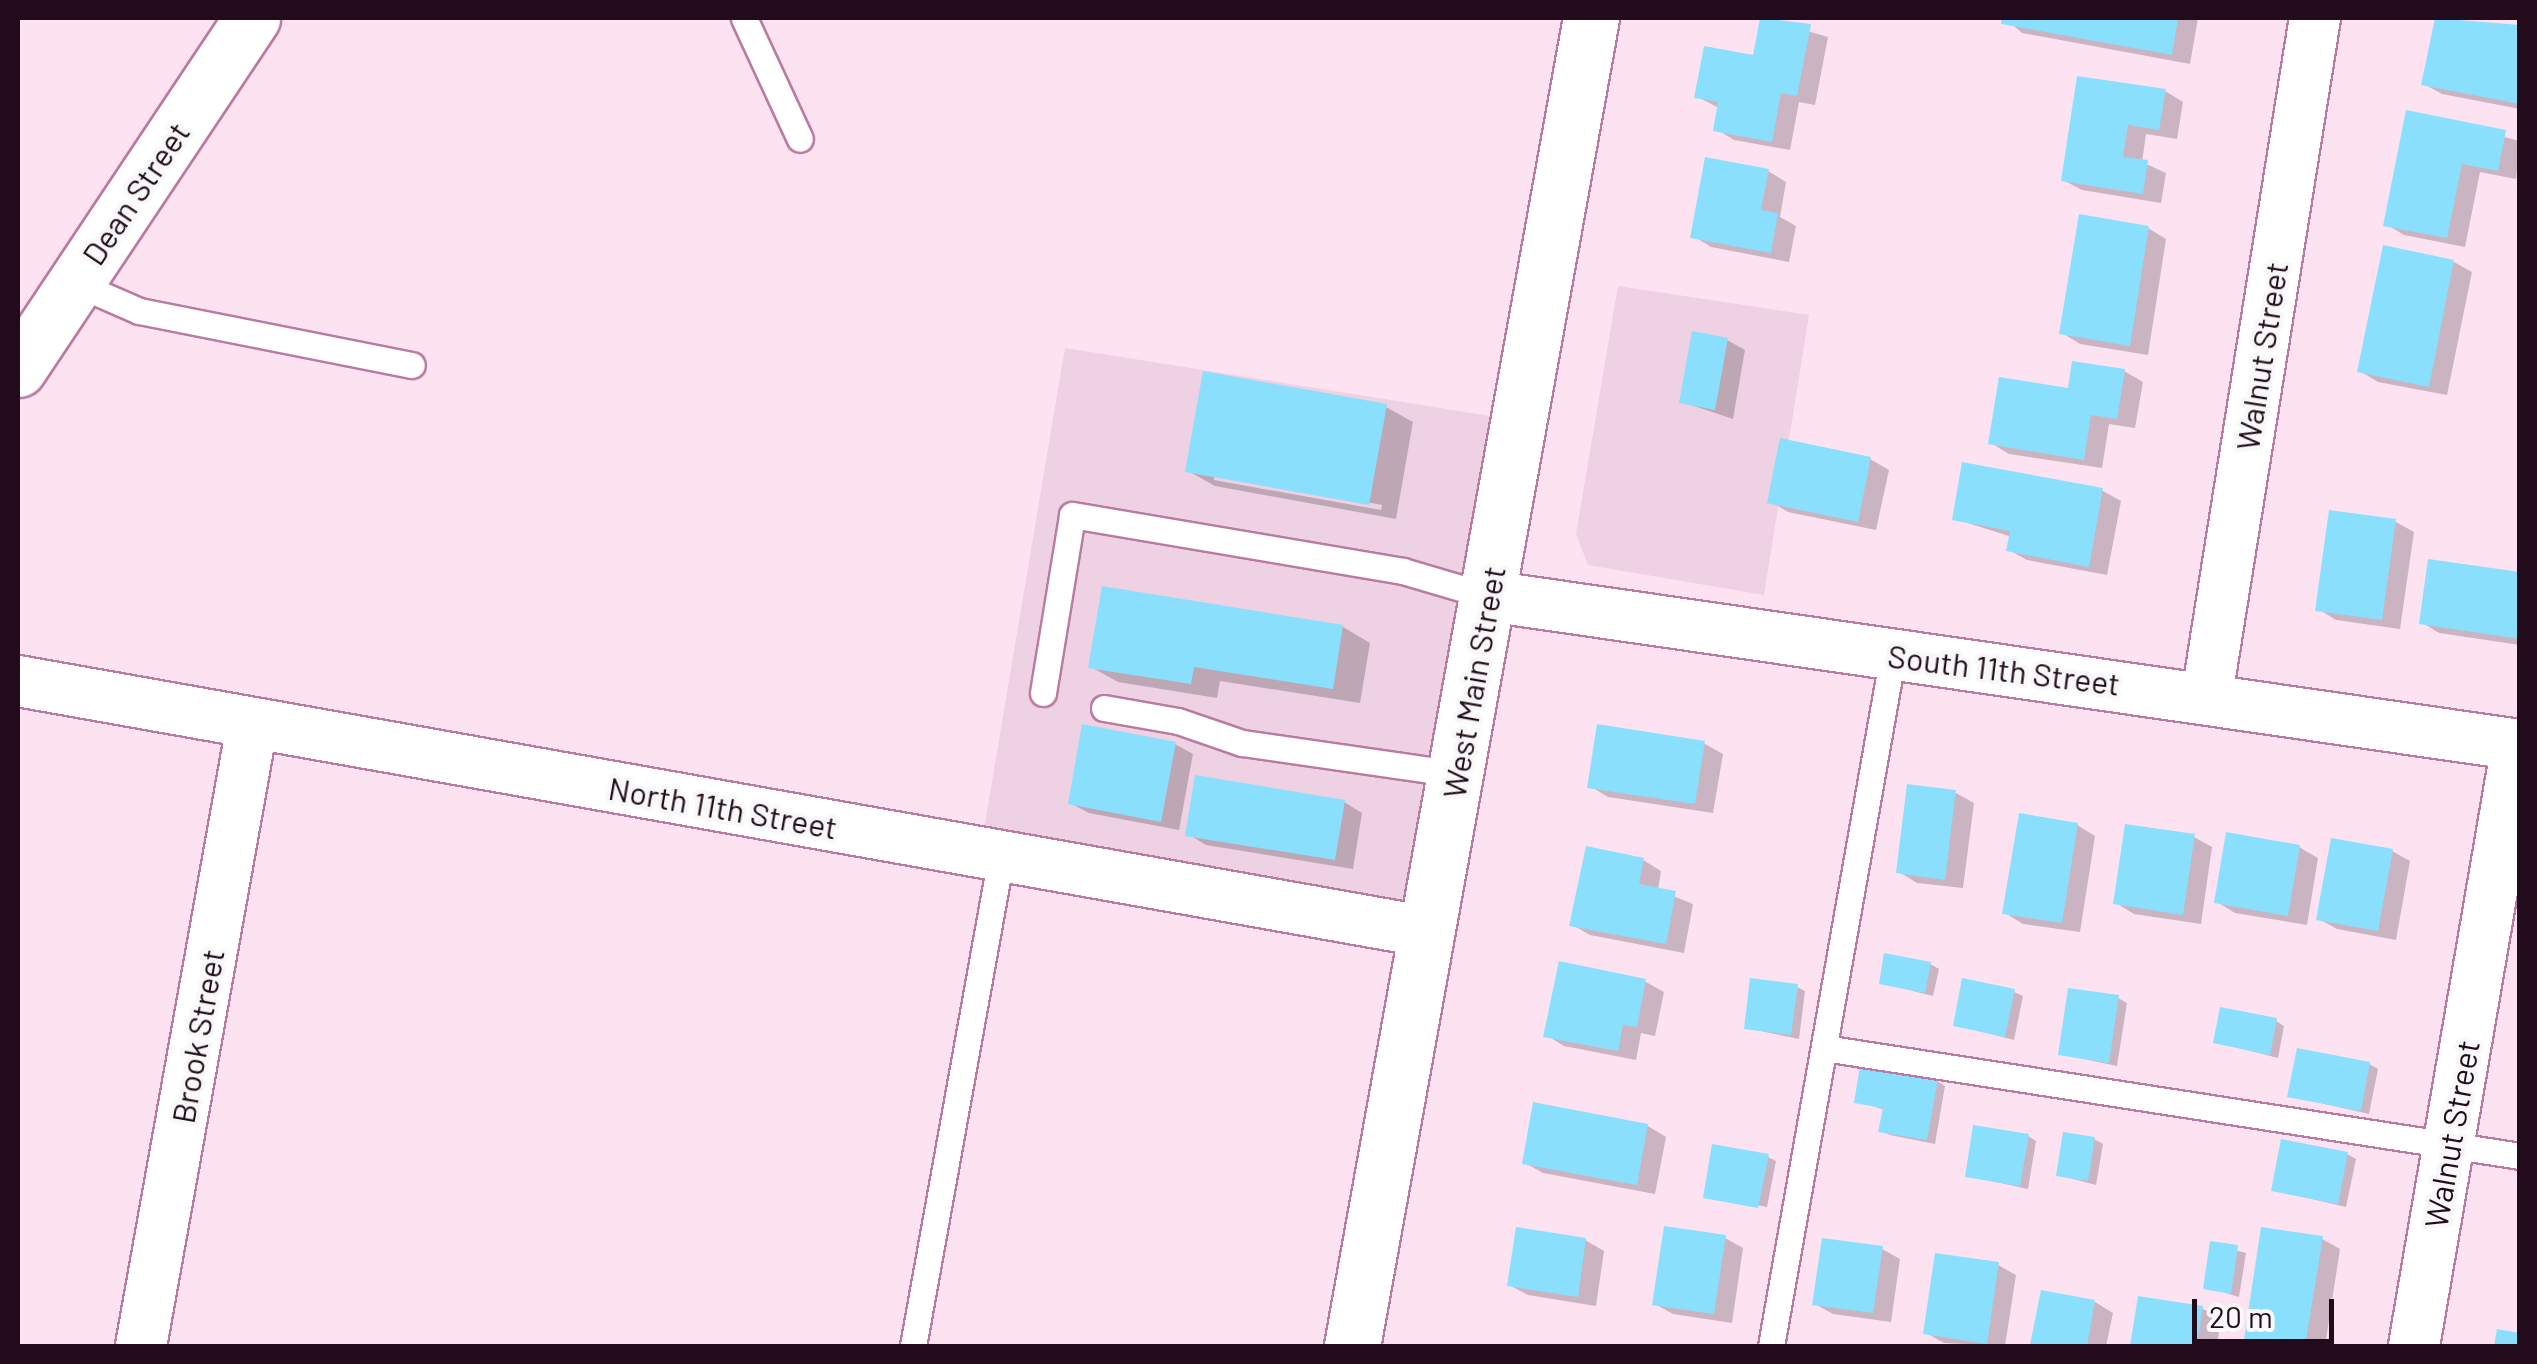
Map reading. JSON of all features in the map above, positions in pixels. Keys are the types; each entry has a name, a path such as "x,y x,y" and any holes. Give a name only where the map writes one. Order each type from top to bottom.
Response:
{"main road":[{"name":"Dean Street","path":"18,369 252,18"},
{"name":"West Main Street","path":"1352,1346 1591,18"}],"street":[{"name":"Walnut Street","path":"2207,695 2315,18"},
{"name":"South 11th Street","path":"1488,596 2207,695 2518,745"},
{"name":"North 11th Street","path":"18,682 1429,932"},
{"name":"Brook Street","path":"141,1346 252,726"},
{"name":"Walnut Street","path":"2414,1346 2518,745"}],"lane":[{"path":"744,18 800,140"},
{"path":"75,284 140,311 412,365"},
{"path":"1042,693 1072,515 1403,571 1488,596"},
{"path":"1771,1346 1893,654"},
{"path":"1104,708 1178,722 1242,743 1457,774"},
{"path":"914,1346 1001,856"},
{"path":"1824,1048 2520,1156"}],"shaded area":[{"path":"1618,286 1809,315 1764,595 1588,565 1576,534"},
{"path":"1065,348 1509,419 1420,918 982,841"}],"building":[{"path":"1760,18 1811,24 1797,96 1781,93 1772,142 1713,131 1718,102 1694,98 1704,46 1753,55"},
{"path":"2002,18 2178,18 2172,55 2001,24"},
{"path":"2435,18 2520,25 2520,104 2421,85"},
{"path":"2077,76 2166,89 2159,130 2128,125 2123,157 2148,160 2143,194 2061,181"},
{"path":"2406,110 2506,130 2498,171 2462,164 2447,238 2383,226"},
{"path":"1705,157 1769,169 1761,210 1778,213 1771,253 1690,238"},
{"path":"2079,214 2149,226 2130,346 2059,334"},
{"path":"2383,245 2454,260 2429,387 2357,372"},
{"path":"1692,331 1728,338 1715,410 1679,403"},
{"path":"2072,361 2125,369 2117,419 2091,415 2084,460 1988,444 1999,377 2068,388"},
{"path":"1203,371 1387,404 1369,505 1185,472"},
{"path":"1780,438 1871,457 1858,522 1767,503"},
{"path":"1962,462 2103,488 2089,567 2006,551 2010,531 1952,520"},
{"path":"2329,510 2396,519 2382,620 2315,611"},
{"path":"2428,559 2520,572 2520,639 2419,624"},
{"path":"1102,586 1343,625 1333,689 1194,667 1191,684 1088,668"},
{"path":"1082,724 1176,742 1161,822 1068,804"},
{"path":"1597,724 1705,741 1695,804 1587,788"},
{"path":"1195,775 1345,800 1335,860 1185,836"},
{"path":"1907,784 1956,790 1945,880 1896,873"},
{"path":"2019,813 2078,823 2062,923 2002,914"},
{"path":"2125,824 2195,834 2183,915 2113,904"},
{"path":"2226,832 2300,845 2288,916 2214,903"},
{"path":"2331,838 2393,849 2378,931 2316,920"},
{"path":"1586,846 1644,858 1639,884 1676,891 1666,944 1569,926"},
{"path":"1884,953 1931,962 1925,993 1879,984"},
{"path":"1559,961 1646,979 1637,1027 1623,1025 1618,1051 1543,1037"},
{"path":"1750,978 1798,984 1791,1035 1744,1029"},
{"path":"1962,978 2015,989 2005,1037 1953,1026"},
{"path":"2068,988 2119,995 2109,1063 2058,1055"},
{"path":"2220,1007 2277,1018 2270,1055 2213,1043"},
{"path":"2297,1048 2370,1062 2361,1111 2287,1097"},
{"path":"1860,1066 1938,1079 1927,1140 1878,1132 1883,1108 1854,1103"},
{"path":"1533,1102 1648,1124 1637,1185 1522,1164"},
{"path":"1973,1125 2029,1134 2020,1186 1965,1177"},
{"path":"2063,1132 2095,1137 2088,1181 2056,1176"},
{"path":"2281,1139 2348,1152 2338,1204 2271,1191"},
{"path":"1712,1144 1769,1154 1758,1208 1703,1198"},
{"path":"1664,1226 1726,1235 1714,1314 1652,1305"},
{"path":"1516,1227 1586,1238 1578,1297 1507,1286"},
{"path":"2261,1227 2323,1236 2305,1346 2243,1346"},
{"path":"1822,1238 1883,1246 1873,1313 1812,1305"},
{"path":"2210,1241 2238,1245 2231,1294 2203,1289"},
{"path":"1935,1253 1999,1262 1987,1344 1923,1334"},
{"path":"2041,1290 2095,1300 2087,1346 2030,1345"},
{"path":"2138,1296 2203,1306 2197,1346 2130,1346"},
{"path":"2497,1329 2520,1333 2520,1346 2494,1346"}]}
